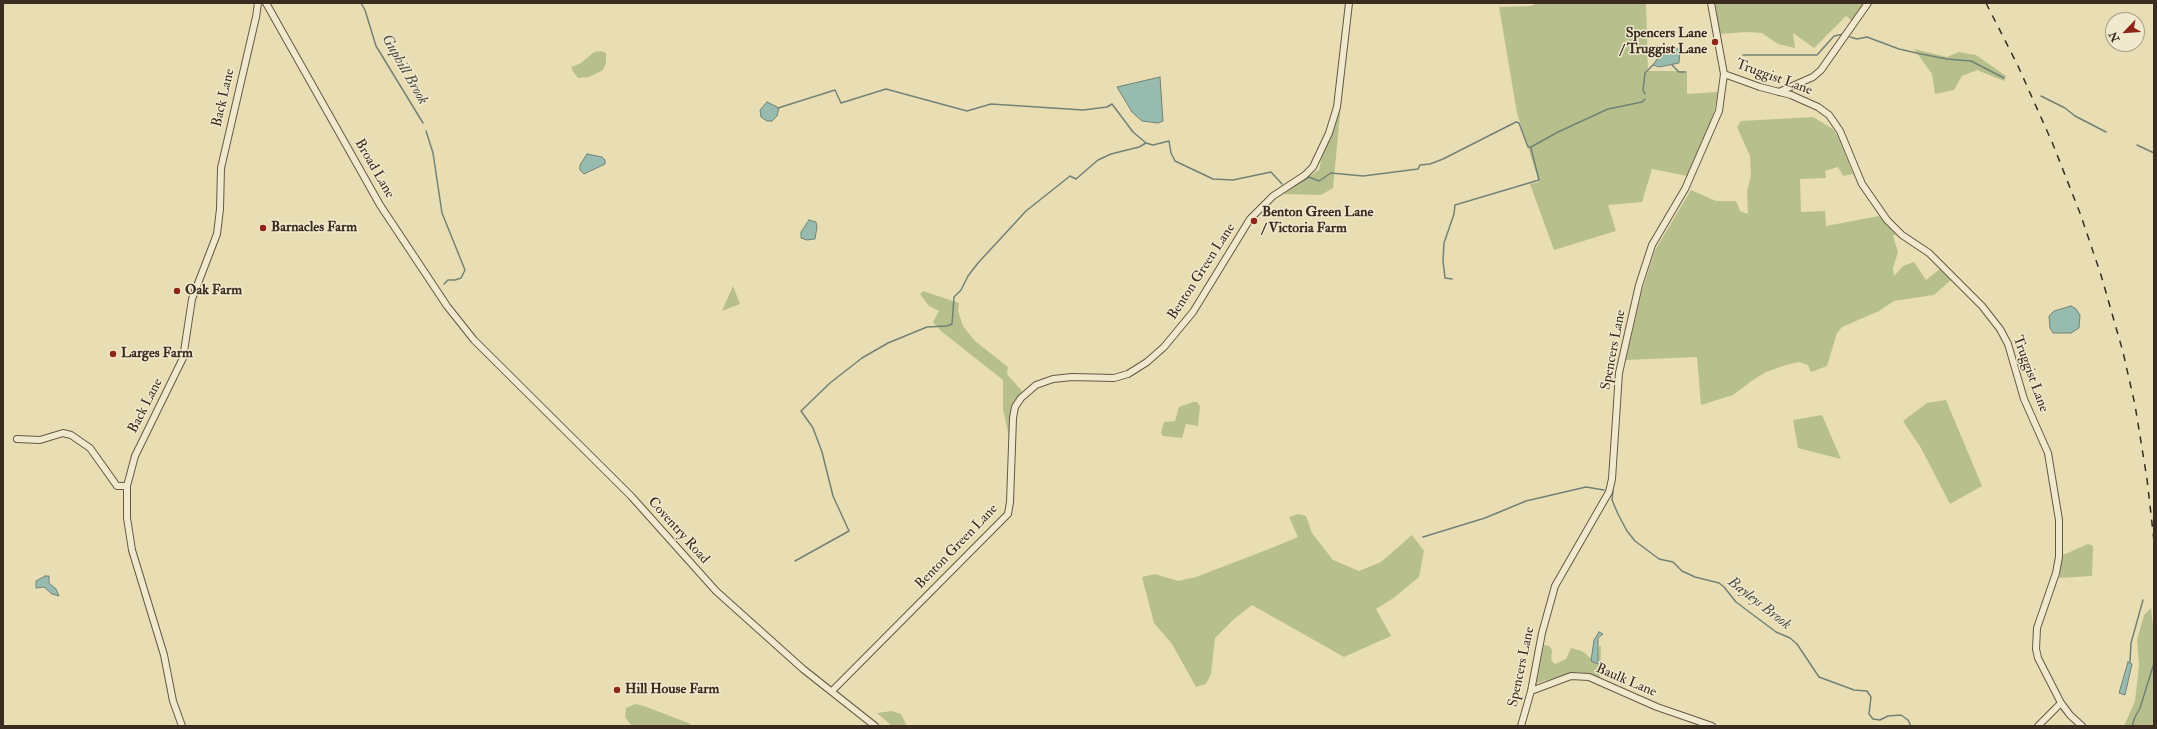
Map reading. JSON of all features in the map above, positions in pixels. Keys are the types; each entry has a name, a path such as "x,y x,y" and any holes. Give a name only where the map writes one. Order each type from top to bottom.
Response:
{"street":[{"name":"Back Lane","path":"182,726 173,701 164,655 132,550 127,518 127,486 135,456 183,358 192,299 217,234 220,209 221,168 258,3"},
{"name":"Broad Lane","path":"266,3 380,205 447,306 474,340"},
{"name":"Benton Green Lane","path":"832,691 1008,514 1011,486 1013,418 1015,407 1021,398 1036,385 1052,379 1072,376 1121,377 1147,362 1164,347 1193,312 1250,219 1273,196 1305,175 1313,167 1329,133 1337,107 1349,3"},
{"name":"Spencers Lane","path":"1520,726 1531,691 1542,633 1555,586 1609,492 1612,479 1619,373 1640,285 1652,245 1685,189 1719,111 1724,74 1711,3"},
{"path":"1779,92 1813,77 1821,70 1868,3"},
{"name":"Truggist Lane","path":"1724,74 1791,96 1818,107 1836,123 1862,184 1886,220 1902,235 1929,254 1982,306 2000,329 2008,344 2024,399 2048,453 2057,502 2059,557 2052,586 2037,628 2036,649 2038,658 2061,703 2070,715 2082,726"},
{"path":"1791,96 1793,87"},
{"name":"Coventry Road","path":"474,340 631,496 716,591 792,659 875,726"},
{"path":"17,439 40,440 63,433 71,435 90,448 117,486 127,486"},
{"name":"Baulk Lane","path":"1531,691 1571,676 1589,677 1657,707 1712,726"},
{"path":"2038,726 2061,703"}],"green space":[{"path":"1538,3 1646,3 1648,71 1687,71 1687,94 1718,92 1714,112 1702,145 1687,176 1652,169 1642,202 1608,205 1616,231 1554,250 1530,184 1539,182 1517,113 1499,7 1531,6"},
{"path":"1715,3 1864,3 1852,21 1846,16 1814,48 1793,33 1795,48 1778,44 1762,33 1746,32 1720,34"},
{"path":"1914,49 1947,57 1959,52 1976,55 2006,76 2004,81 1977,70 1962,76 1954,90 1935,94 1932,74"},
{"path":"601,51 606,53 606,63 603,70 589,77 578,78 571,67 581,63 594,52"},
{"path":"1341,104 1333,188 1321,195 1282,194 1319,170"},
{"path":"1813,117 1833,129 1838,137 1853,174 1843,176 1838,167 1825,171 1826,178 1800,179 1801,212 1825,211 1826,226 1879,216 1896,234 1893,236 1898,252 1893,268 1894,276 1903,266 1914,262 1926,280 1940,269 1951,280 1934,295 1894,301 1879,311 1842,327 1837,333 1827,366 1811,372 1808,365 1799,362 1786,365 1766,372 1733,395 1701,405 1697,357 1626,360 1642,291 1655,250 1691,190 1716,201 1736,201 1740,211 1748,214 1747,191 1751,175 1750,156 1737,127 1741,121"},
{"path":"733,286 740,304 722,311"},
{"path":"923,291 959,303 958,311 963,326 975,341 1008,367 1007,374 1022,391 1012,410 1009,437 1003,409 1003,380 941,331 933,322 939,311 929,306 920,294"},
{"path":"1946,400 1982,486 1950,504 1921,448 1903,421 1927,403"},
{"path":"1197,402 1200,406 1198,426 1186,424 1182,438 1163,436 1161,433 1164,422 1175,421 1179,407"},
{"path":"1822,415 1841,459 1798,448 1793,420"},
{"path":"1298,514 1306,516 1312,533 1333,560 1359,571 1381,562 1412,535 1424,551 1419,577 1395,597 1376,609 1391,636 1344,657 1252,605 1234,619 1215,638 1211,674 1206,684 1196,687 1172,644 1154,623 1142,577 1155,574 1178,581 1196,577 1269,549 1298,537 1289,517"},
{"path":"2088,544 2093,546 2092,576 2059,578 2063,555"},
{"path":"2151,608 2154,635 2154,726 2124,726 2135,701 2139,665 2137,640 2144,615"},
{"path":"1544,645 1549,646 1552,650 1551,660 1555,664 1566,659 1571,648 1582,651 1598,664 1599,646 1601,646 1600,679 1578,672 1536,683"},
{"path":"635,704 691,724 687,726 632,726 625,717 626,708"},
{"path":"892,711 901,714 907,726 892,726 877,713"}],"water":[{"path":"1676,48 1680,50 1679,63 1659,67 1653,65 1657,59"},
{"path":"1160,77 1163,121 1158,123 1142,121 1132,112 1117,87"},
{"path":"767,102 779,108 777,116 772,121 767,121 761,117 760,110"},
{"path":"587,154 602,157 605,160 605,164 584,174 580,170 580,165"},
{"path":"809,220 816,222 817,227 815,239 807,240 801,238 801,232"},
{"path":"2071,306 2076,309 2080,315 2079,328 2071,333 2053,333 2050,328 2049,316 2054,311"},
{"path":"45,576 49,576 49,583 56,589 59,596 52,594 44,587 36,588 36,581"},
{"path":"1599,632 1603,634 1598,638 1598,664 1591,661 1594,640"},
{"path":"2128,662 2132,664 2125,695 2119,693"}],"waterway":[{"name":"Guphill Brook","path":"361,3 365,10 376,46 423,123"},
{"path":"1743,55 1817,55 1834,36 1844,34"},
{"path":"1850,37 1857,39 1867,37 1899,49 1947,59 1971,61 2004,78"},
{"path":"1645,94 1643,90 1645,73 1653,65"},
{"path":"1672,65 1679,72 1685,72"},
{"path":"778,108 835,90 841,103 886,89 967,111 991,104 1083,110 1107,107 1112,104 1133,132 1146,143"},
{"path":"2041,96 2106,132"},
{"path":"1294,186 1309,177 1319,181 1331,173 1363,176 1418,169 1420,165 1430,164 1443,159 1516,122 1519,123 1528,147 1531,147 1558,132 1608,109 1642,102 1645,99"},
{"path":"426,131 433,153 442,213 465,270 461,278 448,280 444,284"},
{"path":"795,561 849,531 833,496 822,452 813,428 801,411 830,383 862,358 888,343 927,327 947,326 952,324 954,297 961,290 968,276 978,263 1026,211 1070,176 1076,179 1098,160 1111,154 1139,147 1146,143 1153,145 1169,141 1171,153 1175,161 1213,179 1233,180 1271,172 1282,184"},
{"path":"2137,145 2154,153"},
{"path":"1452,279 1445,278 1443,261 1444,243 1454,214 1455,205 1539,180 1531,148"},
{"name":"Bayleys Brook","path":"1423,537 1485,518 1526,501 1586,487 1604,490"},
{"name":"Bayleys Brook","path":"1613,491 1612,500 1618,514 1627,531 1635,541 1659,559 1673,562 1682,571 1695,577 1719,583 1736,602 1776,632 1790,638 1797,644 1819,677 1854,690 1867,691 1871,697 1869,714 1873,719 1880,720 1888,716 1901,715 1908,720 1911,726"},
{"path":"2130,662 2131,643 2143,600"},
{"path":"2154,616 2154,631"},
{"path":"2132,726 2140,708 2154,663"}],"railway":[{"path":"1986,3 2018,66 2052,142 2080,213 2101,275 2123,352 2135,405 2147,479 2154,541"}],"place":[{"name":"Spencers Lane / Truggist Lane","path":"1715,42"},
{"name":"Benton Green Lane / Victoria Farm","path":"1254,221"},
{"name":"Barnacles Farm","path":"263,228"},
{"name":"Oak Farm","path":"177,291"},
{"name":"Larges Farm","path":"113,354"},
{"name":"Hill House Farm","path":"617,690"}]}
